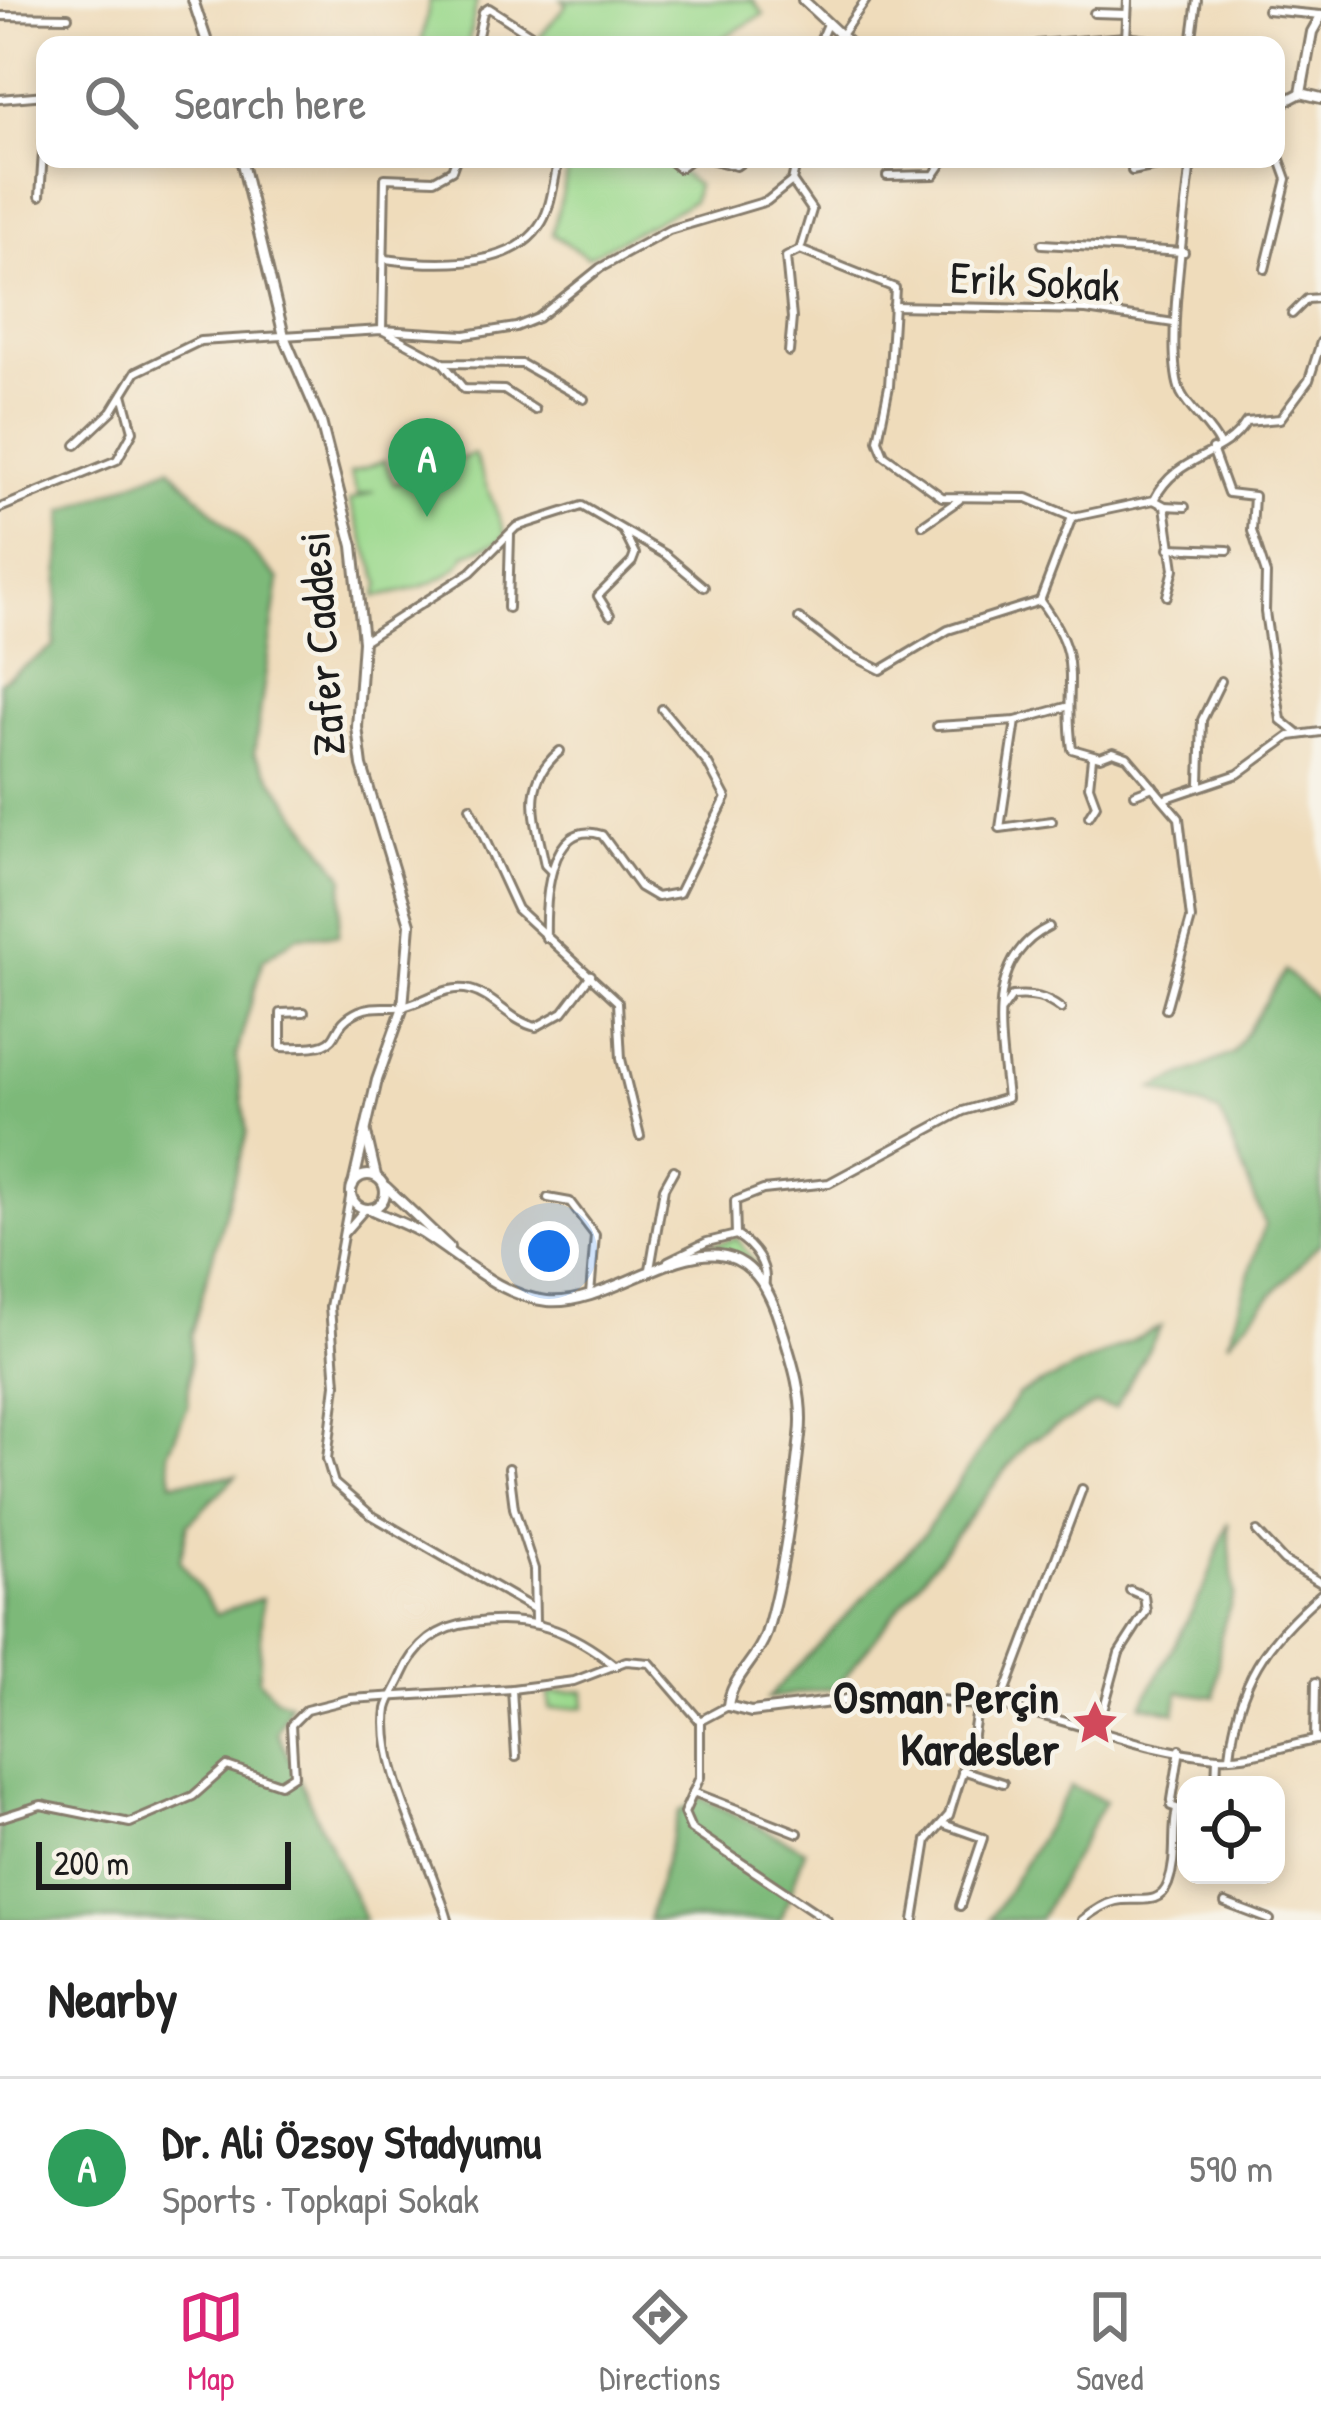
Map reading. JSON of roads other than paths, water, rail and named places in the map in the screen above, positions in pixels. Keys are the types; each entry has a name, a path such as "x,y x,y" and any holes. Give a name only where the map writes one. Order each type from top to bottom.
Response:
{"street":[{"path":"193,0 205,36"},
{"path":"802,0 841,36"},
{"path":"826,36 866,0"},
{"path":"1126,36 1128,0"},
{"path":"1191,36 1197,0"},
{"path":"478,36 481,18 489,8 533,36"},
{"path":"1267,10 1321,15 1306,58 1301,93"},
{"path":"1094,14 1127,14"},
{"path":"0,16 68,17"},
{"path":"1306,58 1321,64"},
{"path":"1285,103 1301,93 1321,98"},
{"path":"0,99 36,96"},
{"path":"40,196 42,168"},
{"name":"Zafer Caddesi","path":"244,168 284,336 329,448 353,546 363,641 357,727 362,766 410,924 403,1006 366,1125 330,1307 336,1384 327,1460 334,1484 371,1515 534,1609"},
{"path":"382,330 385,178 434,180 453,168"},
{"path":"385,259 473,260 524,241 543,221 557,168"},
{"path":"76,445 123,394 136,372 200,341 382,330 465,335 516,327 538,317 601,268 669,230 767,201 792,181 795,168"},
{"path":"887,176 934,175 939,168"},
{"path":"1132,171 1146,168"},
{"path":"1189,168 1174,323 1182,394 1216,448 1228,493 1254,496 1252,531 1266,574 1265,612 1280,714 1297,733"},
{"path":"1265,269 1287,179 1283,168"},
{"path":"789,352 786,257 800,250 812,210 810,200 792,181"},
{"path":"1042,244 1184,252"},
{"path":"800,250 895,288 880,448 928,491 959,500 1027,497 1076,517 1154,500 1185,507"},
{"path":"1292,314 1307,298 1321,298"},
{"name":"Erik Sokak","path":"893,306 1086,310 1174,323"},
{"path":"382,330 444,363 464,389 516,394 535,410"},
{"path":"1154,500 1169,473 1234,441 1246,422 1283,415 1309,380 1321,342"},
{"path":"444,363 522,364 584,399"},
{"path":"0,508 117,460 133,431 123,394"},
{"path":"923,525 959,500"},
{"path":"363,641 471,572 509,535 536,517 582,506 704,587"},
{"path":"1165,506 1174,568 1167,596"},
{"path":"799,618 839,649 881,670 948,631 1040,601 1076,517"},
{"path":"610,615 598,596 635,554 622,529"},
{"path":"508,608 509,535"},
{"path":"1169,548 1228,550"},
{"path":"1040,601 1070,646 1072,686 1066,707 1072,749 1092,756 1127,757 1167,798 1185,843 1191,919 1166,1009"},
{"path":"1200,783 1202,720 1221,681"},
{"path":"937,726 1016,721 1066,707"},
{"path":"547,938 552,872 566,839 591,831 609,842 650,895 669,898 685,884 726,797 708,764 662,709"},
{"path":"1016,721 1000,828 1052,821"},
{"path":"1167,798 1200,783 1238,774 1297,733 1321,732"},
{"path":"552,872 545,865 532,786 539,770 560,752"},
{"path":"1089,816 1096,805 1089,786 1092,756"},
{"path":"1135,794 1153,787"},
{"path":"470,807 508,895 547,938 618,1002 621,1059 640,1136"},
{"path":"764,1287 766,1276 758,1258 736,1235 738,1198 829,1184 963,1111 1007,1098 1000,1013 1011,965 1032,935 1049,928"},
{"path":"304,1012 281,1013 281,1048 326,1046 363,1008 403,1006 468,989 536,1027 562,1012 591,975"},
{"path":"1000,1013 1012,996 1025,994 1047,999 1061,1009"},
{"name":"Zafer Caddesi","path":"366,1125 367,1152 380,1181"},
{"path":"650,1269 664,1188 674,1170"},
{"path":"454,1253 380,1181 364,1176 352,1188 368,1209 454,1253 526,1298 569,1301 590,1295 693,1247 736,1235"},
{"path":"342,1241 351,1220 383,1198 380,1181"},
{"path":"548,1198 570,1202 595,1235 590,1295"},
{"path":"666,1263 718,1256 748,1269 764,1287 791,1356 801,1429 768,1627 728,1706 700,1721"},
{"path":"509,1468 514,1508 534,1569 535,1622"},
{"path":"1000,1706 1082,1489"},
{"path":"1257,1532 1284,1561 1321,1583"},
{"path":"1097,1733 1119,1653 1146,1611 1144,1596 1130,1590"},
{"path":"1230,1756 1238,1708 1256,1660 1321,1594"},
{"path":"448,1920 423,1864 394,1767 387,1708 407,1664 428,1639 453,1625 535,1622 562,1630 615,1666"},
{"path":"0,1818 41,1805 130,1823 193,1796 227,1766 280,1784 294,1775 289,1735 296,1716 334,1703 574,1681 640,1659 650,1663 700,1721 703,1758 685,1813 691,1829 827,1920"},
{"path":"728,1706 751,1712 879,1696 978,1703 1071,1719 1097,1733 1217,1757 1318,1739 1316,1682"},
{"path":"512,1689 516,1757"},
{"path":"914,1920 927,1840 945,1824 978,1703"},
{"path":"1179,1776 1180,1750"},
{"path":"1216,1776 1217,1757"},
{"path":"962,1770 1003,1783"},
{"path":"693,1792 798,1833"},
{"path":"1082,1920 1118,1900 1157,1898 1166,1890 1177,1820"},
{"path":"945,1824 982,1838 960,1906"},
{"path":"1173,1862 1177,1863"},
{"path":"1225,1903 1270,1920"}],"place":[{"name":"Dr. Ali Özsoy Stadyumu","path":"427,517"},
{"name":"Osman Perçin Kardesler","path":"1095,1723"}]}
